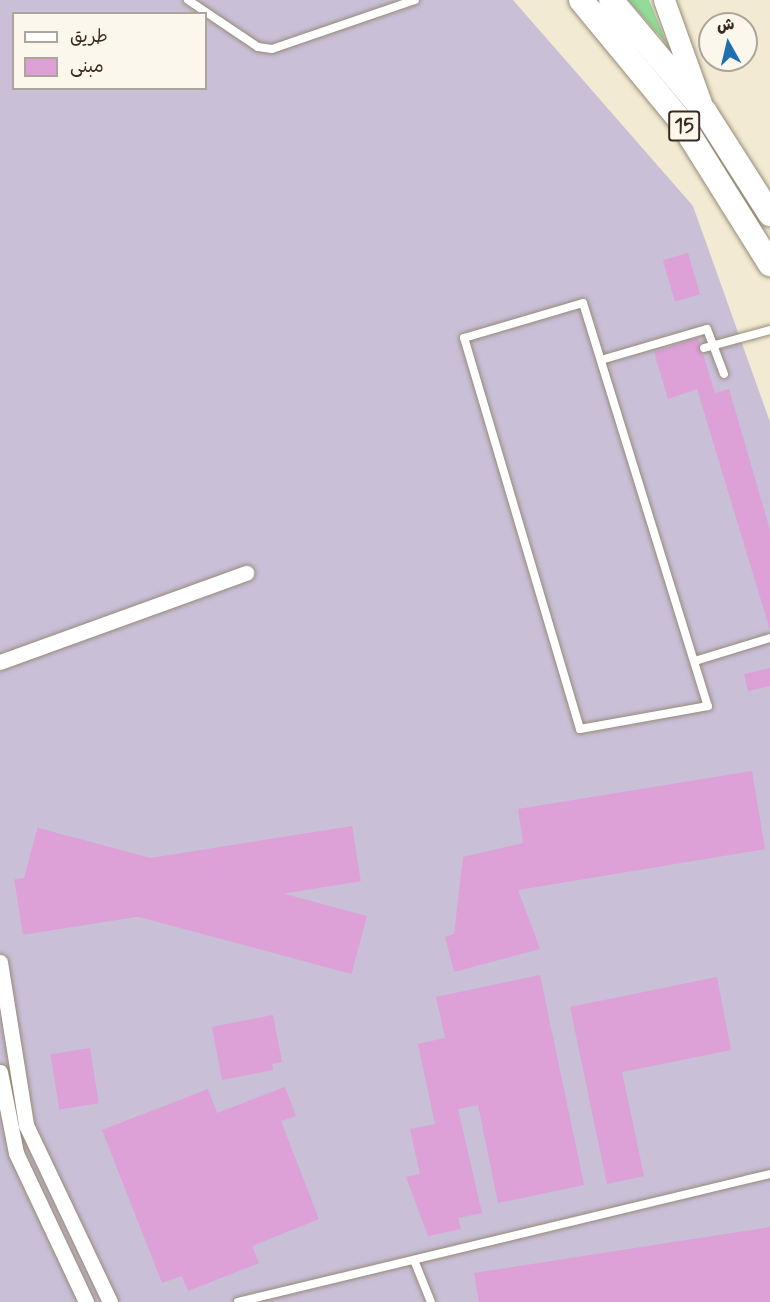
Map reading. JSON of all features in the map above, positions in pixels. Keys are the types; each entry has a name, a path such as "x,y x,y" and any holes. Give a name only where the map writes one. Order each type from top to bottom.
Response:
{"highway":[{"name":"15","path":"581,0 680,120 770,264"},
{"name":"15","path":"611,0 705,112 770,214"}],"main road":[{"path":"664,0 705,112"}],"street":[{"path":"0,662 246,573"},
{"path":"0,962 26,1125 110,1302"},
{"path":"0,1072 5,1130 28,1184 86,1302"}],"lane":[{"path":"188,0 207,12"},
{"path":"207,12 265,49 415,0"},
{"path":"583,303 601,360 708,706 580,729 464,338 583,303"},
{"path":"601,360 707,329 724,374"},
{"path":"704,348 770,330"},
{"path":"695,661 770,638"},
{"path":"238,1302 770,1174"},
{"path":"414,1260 431,1302"}],"shaded area":[{"path":"0,0 513,0 693,206 770,422 770,1302 0,1302"}],"green space":[{"path":"628,0 649,0 667,44"}],"building":[{"path":"688,253 700,294 675,302 663,260"},
{"path":"698,338 715,393 729,389 770,530 770,630 697,389 668,399 654,352"},
{"path":"770,668 770,686 748,691 744,674"},
{"path":"752,771 765,849 518,890 540,949 454,972 445,937 454,934 463,857 523,843 518,809"},
{"path":"352,826 361,881 23,935 14,880"},
{"path":"38,828 367,916 351,974 22,886"},
{"path":"540,975 584,1185 498,1203 478,1105 458,1109 482,1213 458,1218 461,1229 428,1236 406,1177 420,1174 410,1129 435,1124 418,1044 445,1038 436,997"},
{"path":"717,977 731,1050 622,1072 644,1176 607,1184 570,1007"},
{"path":"273,1015 282,1062 272,1064 273,1070 222,1080 212,1027"},
{"path":"90,1048 99,1103 59,1110 50,1054"},
{"path":"285,1087 296,1116 281,1121 319,1219 252,1246 259,1263 188,1291 182,1276 162,1283 102,1130 208,1089 217,1113"},
{"path":"770,1227 770,1302 479,1302 474,1273"}]}
